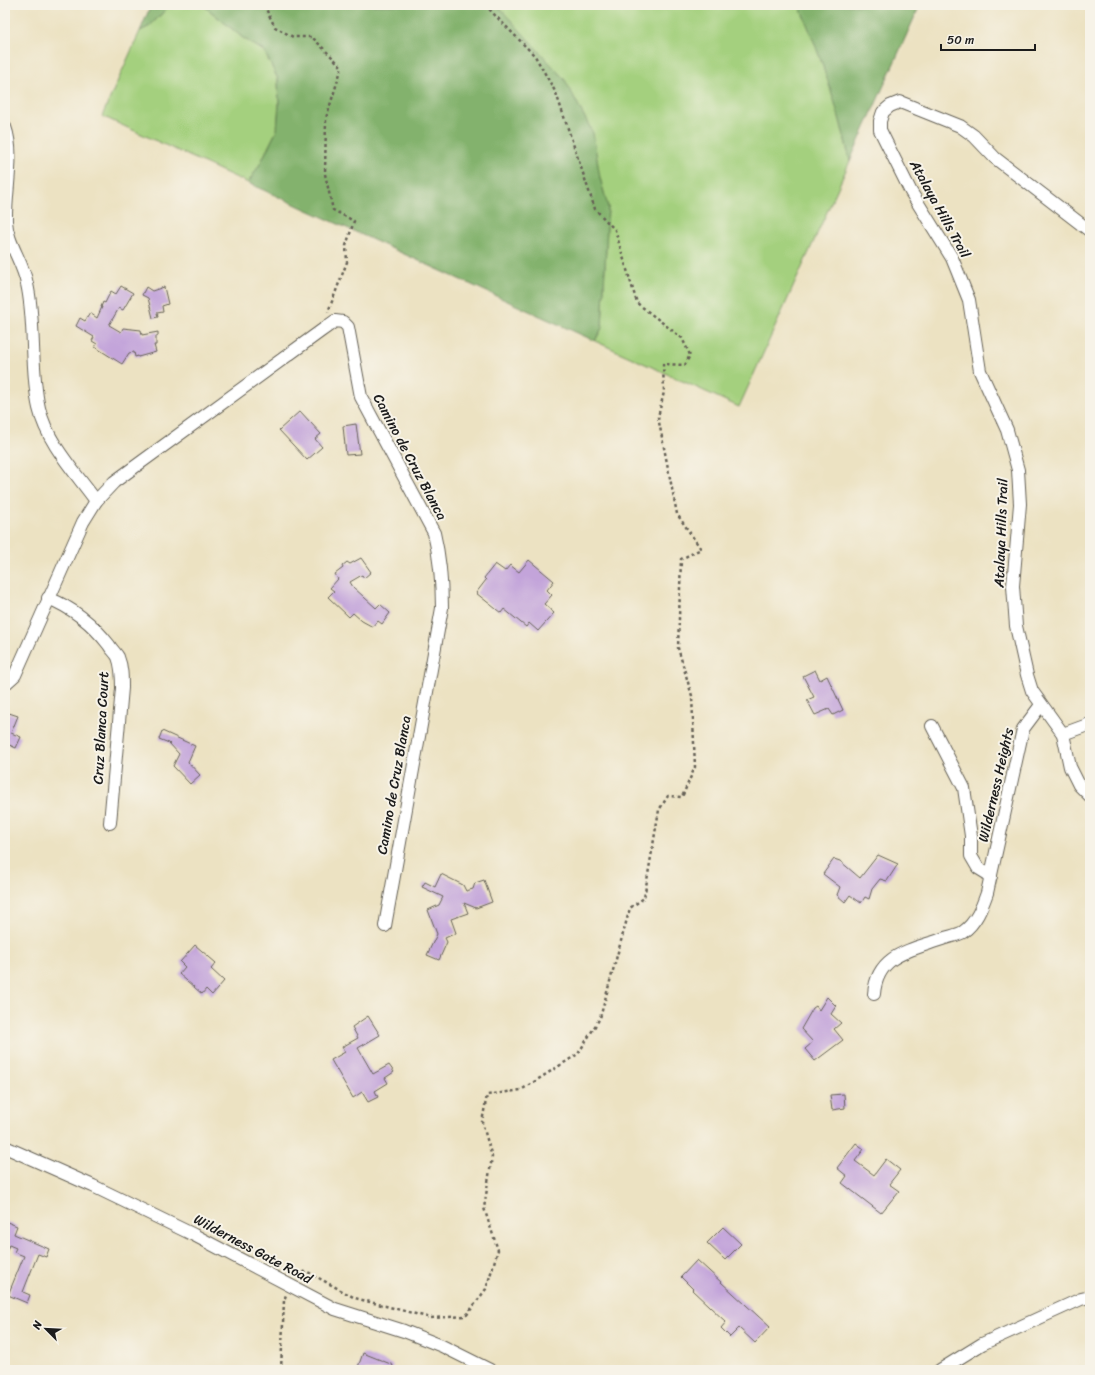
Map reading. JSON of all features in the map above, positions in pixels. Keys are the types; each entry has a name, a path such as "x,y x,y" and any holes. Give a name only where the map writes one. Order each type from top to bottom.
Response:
{"street":[{"name":"Atalaya Hills Trail","path":"1041,705 1032,691 1016,626 1013,586 1020,504 1018,470 1009,437 980,371 969,300 952,258 911,192 880,130 880,121 883,112 890,106 900,102 960,126 974,136 995,158 1090,231"},
{"path":"5,127 9,142 6,222 10,239 21,262 28,285 39,409 48,432 61,453 96,501"},
{"name":"Camino de Cruz Blanca","path":"5,684 15,676 80,528 96,501 114,482 321,330 335,321 343,322 348,327 361,397 434,533 439,555 442,582 442,608 385,926"},
{"name":"Cruz Blanca Court","path":"48,598 66,605 81,615 102,636 117,656 122,673 110,823"},
{"path":"1041,705 1063,734 1070,767 1079,784 1090,796"},
{"name":"Wilderness Heights","path":"874,994 875,981 883,966 906,952 962,932 972,923 987,893 1023,729 1041,705"},
{"path":"1063,734 1090,724"},
{"name":"Wilderness Heights","path":"932,726 964,788 971,836 971,856 978,868 991,876"},
{"name":"Wilderness Gate Road","path":"5,1147 93,1186 194,1235 335,1309 442,1346 490,1370"},
{"path":"940,1370 982,1344 1081,1299 1090,1297"}],"path":[{"path":"264,5 275,27 293,37 312,37 342,67 326,118 325,174 333,210 354,221 346,246 347,262 321,330"},
{"path":"281,1370 284,1300 295,1278 306,1271 355,1298 431,1318 466,1316 486,1290 498,1250 484,1208 492,1157 482,1122 487,1095 521,1090 578,1054 600,1018 630,908 644,898 660,810 668,796 682,797 695,767 692,696 678,648 681,559 701,549 677,514 658,417 664,392 663,364 685,365 690,355 682,338 637,303 615,230 595,209 556,93 535,56 485,5"},
{"path":"5,70 5,75"}],"green space":[{"path":"151,5 170,5 150,26 140,31"},
{"path":"170,5 203,5 243,38 264,51 278,79 279,104 277,130 260,164 248,183 102,116 140,31 150,26"},
{"path":"203,5 497,5 565,80 593,133 600,178 608,207 602,328 595,341 248,183 260,164 277,130 279,104 278,79 264,51 243,38"},
{"path":"497,5 799,5 814,40 838,111 850,161 739,407 595,341 602,328 608,207 600,178"},
{"path":"799,5 920,5 850,161 828,82 815,43"}],"building":[{"path":"121,286 133,293 123,310 119,308 109,325 121,332 123,328 141,330 142,335 158,332 158,336 156,336 156,345 154,345 156,352 138,357 135,357 134,352 129,353 122,364 95,347 97,344 92,341 94,337 76,326 80,318 85,321 90,313 97,318 103,302 105,303 111,291 116,294"},
{"path":"146,287 152,291 164,287 168,304 162,306 163,312 157,313 158,317 153,318 148,298 142,295"},
{"path":"300,411 321,434 315,439 322,447 307,460 279,430"},
{"path":"356,424 360,454 346,455 343,426"},
{"path":"361,558 371,572 364,578 362,575 350,582 353,587 376,608 380,604 390,613 382,624 378,621 373,627 362,621 353,613 349,617 328,597 334,591 330,588 338,579 335,574 343,568 342,566 347,562 350,564"},
{"path":"529,560 554,581 547,590 552,595 544,604 554,613 538,631 529,623 526,627 504,609 501,613 476,593 486,580 484,578 495,564 505,571 510,565 519,572"},
{"path":"815,670 820,680 827,676 843,710 833,715 829,709 815,715 807,700 814,697 803,676"},
{"path":"9,713 18,716 11,733 21,737 16,748 5,743 5,723"},
{"path":"162,731 195,746 188,762 200,775 190,784 173,766 179,754 169,743 159,739"},
{"path":"878,855 898,864 887,881 880,879 872,889 869,899 865,897 861,903 850,895 845,902 837,895 840,887 823,874 834,859 840,861 860,878"},
{"path":"441,874 463,885 466,891 473,889 475,883 484,880 492,902 476,908 464,903 468,913 451,919 456,933 445,938 447,942 439,960 427,955 437,934 428,910 439,905 443,897 422,887 425,882 435,887"},
{"path":"195,945 216,963 211,969 224,981 212,995 206,989 202,994 179,974 185,967 180,962"},
{"path":"827,997 836,1006 831,1014 841,1023 834,1029 843,1040 815,1061 805,1049 813,1042 801,1029 813,1008 816,1006 819,1010"},
{"path":"368,1016 380,1035 358,1048 373,1074 389,1065 394,1072 385,1078 388,1083 375,1091 378,1097 368,1102 362,1092 353,1098 331,1060 345,1052 342,1047 358,1038 352,1027"},
{"path":"844,1094 845,1108 832,1110 830,1095"},
{"path":"856,1143 864,1149 855,1161 874,1175 886,1159 900,1170 889,1184 899,1191 881,1213 842,1183 847,1176 837,1168"},
{"path":"7,1222 17,1226 14,1234 49,1249 46,1257 38,1254 23,1292 30,1295 27,1303 8,1295 24,1256 14,1252 16,1248 9,1245 5,1255 5,1226"},
{"path":"723,1227 741,1244 725,1260 707,1243"},
{"path":"697,1260 770,1327 755,1343 739,1328 730,1337 721,1328 726,1322 692,1290 693,1289 681,1277"},
{"path":"363,1353 393,1365 391,1370 357,1370"}]}
